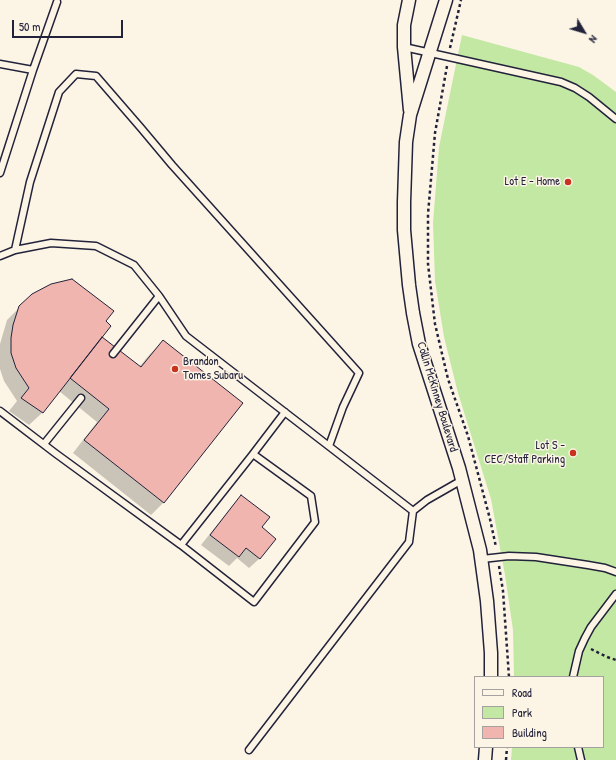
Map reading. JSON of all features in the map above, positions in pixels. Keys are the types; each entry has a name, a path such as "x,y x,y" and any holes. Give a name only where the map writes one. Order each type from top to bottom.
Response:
{"street":[{"name":"Collin McKinney Boulevard","path":"409,0 404,26 404,47 410,115"},
{"name":"Collin McKinney Boulevard","path":"446,0 410,115 406,142 404,202 405,242 412,306 422,351 462,480 482,559 490,628 491,676"},
{"path":"484,760 486,748"}],"lane":[{"path":"0,173 33,70 57,2"},
{"path":"404,47 561,82 575,88 589,97 616,119"},
{"path":"0,64 33,70"},
{"path":"15,250 30,182 58,92 76,74 96,76 142,128 172,165 360,373 343,408 329,446"},
{"path":"0,256 15,250 51,243 96,246 134,265 160,296 186,336 413,511"},
{"path":"113,354 160,296"},
{"path":"44,444 81,398"},
{"path":"0,411 181,545 254,602 315,522 311,496 253,454"},
{"path":"181,545 285,412"},
{"path":"249,750 409,542 413,511 426,500 462,480"},
{"path":"482,559 522,556 536,557 588,565 616,572"},
{"path":"573,676 582,645 591,627 616,594"},
{"path":"578,748 581,760"}],"path":[{"path":"461,0 448,57 436,133 428,214 428,264 435,324 448,378 470,443 490,519 498,557 503,591 509,676"},
{"path":"582,645 616,660"},
{"path":"506,760 507,748"}],"green space":[{"path":"462,35 579,67 593,75 616,92 616,760 511,760 512,748 604,748 604,676 514,676 513,630 505,575 491,499 458,393 444,337 435,281 433,223 439,147"}],"building":[{"path":"72,279 114,311 106,321 111,326 43,413 21,398 29,388 16,368 11,353 13,325 19,306 32,294 51,284"},
{"path":"102,337 141,367 163,340 243,403 164,503 84,440 109,409 70,378"},
{"path":"241,495 270,517 262,527 276,539 260,559 246,548 239,557 210,535"}],"place":[{"name":"Lot E - Home","path":"568,182"},
{"name":"Brandon Tomes Subaru","path":"175,369"},
{"name":"Lot S - CEC/Staff Parking","path":"573,453"}]}
